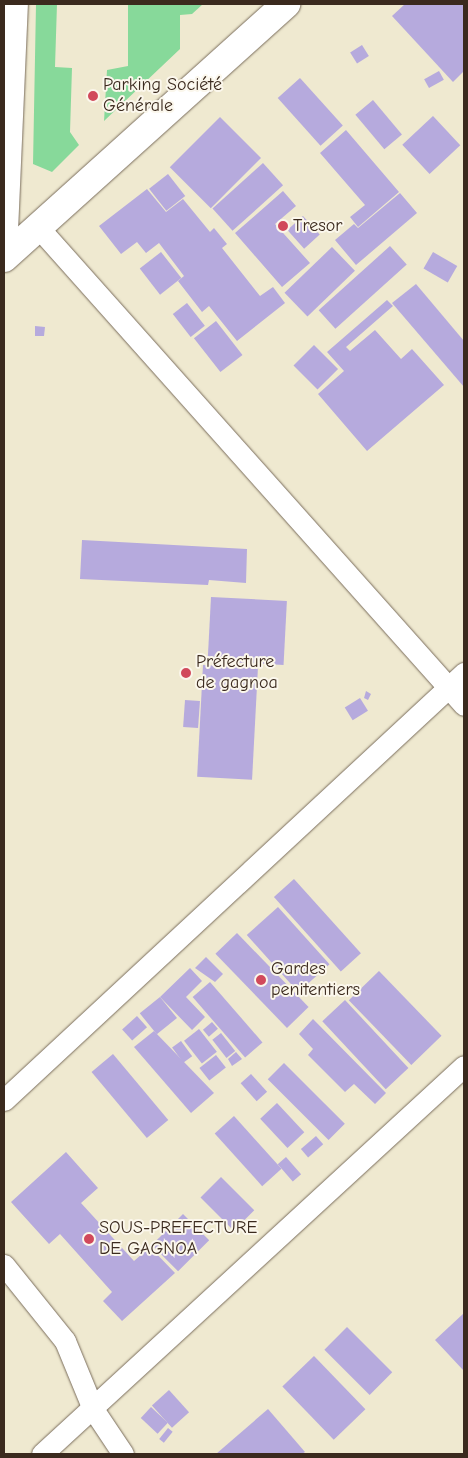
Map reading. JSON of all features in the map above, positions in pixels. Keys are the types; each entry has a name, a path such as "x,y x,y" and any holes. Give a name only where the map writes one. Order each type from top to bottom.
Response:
{"street":[{"path":"4,8 8,4"},
{"path":"4,231 14,4"},
{"path":"4,258 286,4"},
{"path":"38,227 464,705"},
{"path":"4,1100 464,673"},
{"path":"42,1454 464,1066"},
{"path":"4,1265 65,1342 93,1409 123,1454"}],"green space":[{"path":"36,4 57,4 55,67 72,68 70,132 79,145 52,172 33,164"},
{"path":"128,4 203,4 192,14 180,15 180,49 104,121 107,70 128,66"}],"building":[{"path":"405,4 464,4 464,71 453,82 392,16"},
{"path":"362,45 369,56 357,63 350,52"},
{"path":"439,71 444,80 429,88 424,79"},
{"path":"300,78 343,126 321,146 278,98"},
{"path":"373,100 402,134 384,149 355,115"},
{"path":"433,116 460,145 430,174 402,145"},
{"path":"220,117 261,158 211,208 170,167"},
{"path":"346,130 399,192 358,227 350,217 365,205 320,153"},
{"path":"263,163 283,185 233,231 212,209"},
{"path":"168,174 185,196 166,211 149,189"},
{"path":"147,189 166,212 183,199 210,232 214,228 227,244 222,248 260,296 273,287 285,303 237,341 209,306 202,312 178,281 184,276 159,243 146,253 137,242 121,254 99,226"},
{"path":"283,191 296,206 275,224 310,263 282,287 235,233"},
{"path":"400,193 417,213 356,265 335,240 354,224 358,228"},
{"path":"303,216 320,235 304,249 287,230"},
{"path":"390,246 407,265 335,329 319,310"},
{"path":"332,247 355,271 307,317 285,293"},
{"path":"161,252 181,278 160,295 140,269"},
{"path":"433,252 457,266 448,282 424,268"},
{"path":"416,284 464,341 464,387 392,303"},
{"path":"387,300 393,306 346,347 350,351 375,330 401,359 412,349 444,385 367,451 318,394 344,371 327,352"},
{"path":"187,303 205,326 191,337 173,314"},
{"path":"216,321 242,355 220,372 194,338"},
{"path":"35,326 45,327 44,336 35,336"},
{"path":"314,345 338,369 318,390 293,366"},
{"path":"82,540 247,549 246,583 209,580 208,585 80,579"},
{"path":"211,597 287,601 284,665 208,661"},
{"path":"203,665 258,668 252,780 197,777"},
{"path":"366,691 371,694 368,700 364,698"},
{"path":"360,698 368,711 353,720 345,708"},
{"path":"185,700 200,701 198,728 183,727"},
{"name":"Gardes penitentiers","path":"294,879 361,953 341,971 274,897"},
{"path":"278,907 330,964 298,992 247,935"},
{"name":"Gardes penitentiers","path":"237,933 309,1007 287,1028 215,954"},
{"path":"206,957 223,974 215,982 195,968"},
{"path":"190,968 202,981 186,997 205,1017 192,1030 160,997"},
{"path":"379,971 442,1036 411,1065 349,1000"},
{"path":"210,982 262,1042 245,1057 193,997"},
{"path":"160,997 177,1018 157,1034 140,1013"},
{"path":"345,1000 408,1068 386,1089 322,1021"},
{"path":"137,1016 147,1027 132,1041 122,1029"},
{"path":"313,1019 386,1093 375,1104 354,1084 345,1092 308,1055 313,1049 299,1034"},
{"path":"212,1022 218,1029 209,1037 203,1030"},
{"path":"199,1029 217,1052 202,1064 184,1041"},
{"path":"154,1031 214,1093 191,1113 134,1047"},
{"path":"221,1033 235,1051 226,1058 212,1040"},
{"path":"181,1041 192,1056 183,1063 172,1047"},
{"path":"236,1052 242,1059 232,1066 228,1059"},
{"path":"113,1054 168,1120 147,1138 92,1072"},
{"path":"216,1055 226,1068 209,1081 199,1068"},
{"path":"284,1063 345,1124 329,1140 268,1079"},
{"path":"251,1074 267,1092 257,1101 241,1083"},
{"path":"277,1103 304,1132 287,1148 260,1119"},
{"path":"234,1116 282,1169 262,1186 215,1133"},
{"path":"316,1136 323,1144 308,1157 301,1149"},
{"name":"SOUS-PREFECTURE DE GAGNOA","path":"66,1152 98,1188 81,1203 134,1261 150,1247 175,1273 122,1321 103,1301 112,1292 60,1234 49,1244 11,1202"},
{"path":"286,1157 301,1174 293,1182 278,1164"},
{"path":"221,1177 254,1210 234,1231 200,1198"},
{"path":"183,1214 209,1240 178,1271 152,1245"},
{"path":"464,1313 464,1371 435,1340"},
{"path":"347,1327 392,1372 370,1395 324,1350"},
{"path":"314,1356 365,1409 334,1440 282,1387"},
{"path":"169,1390 189,1412 172,1428 152,1405"},
{"path":"151,1407 168,1423 158,1434 141,1418"},
{"path":"268,1409 305,1452 302,1454 216,1454"},
{"path":"168,1428 173,1432 164,1443 159,1439"}],"place":[{"name":"Parking Société Générale","path":"93,96"},
{"name":"Tresor","path":"283,226"},
{"name":"Préfecture de gagnoa","path":"186,673"},
{"name":"Gardes penitentiers","path":"261,980"},
{"name":"SOUS-PREFECTURE DE GAGNOA","path":"89,1239"}]}
